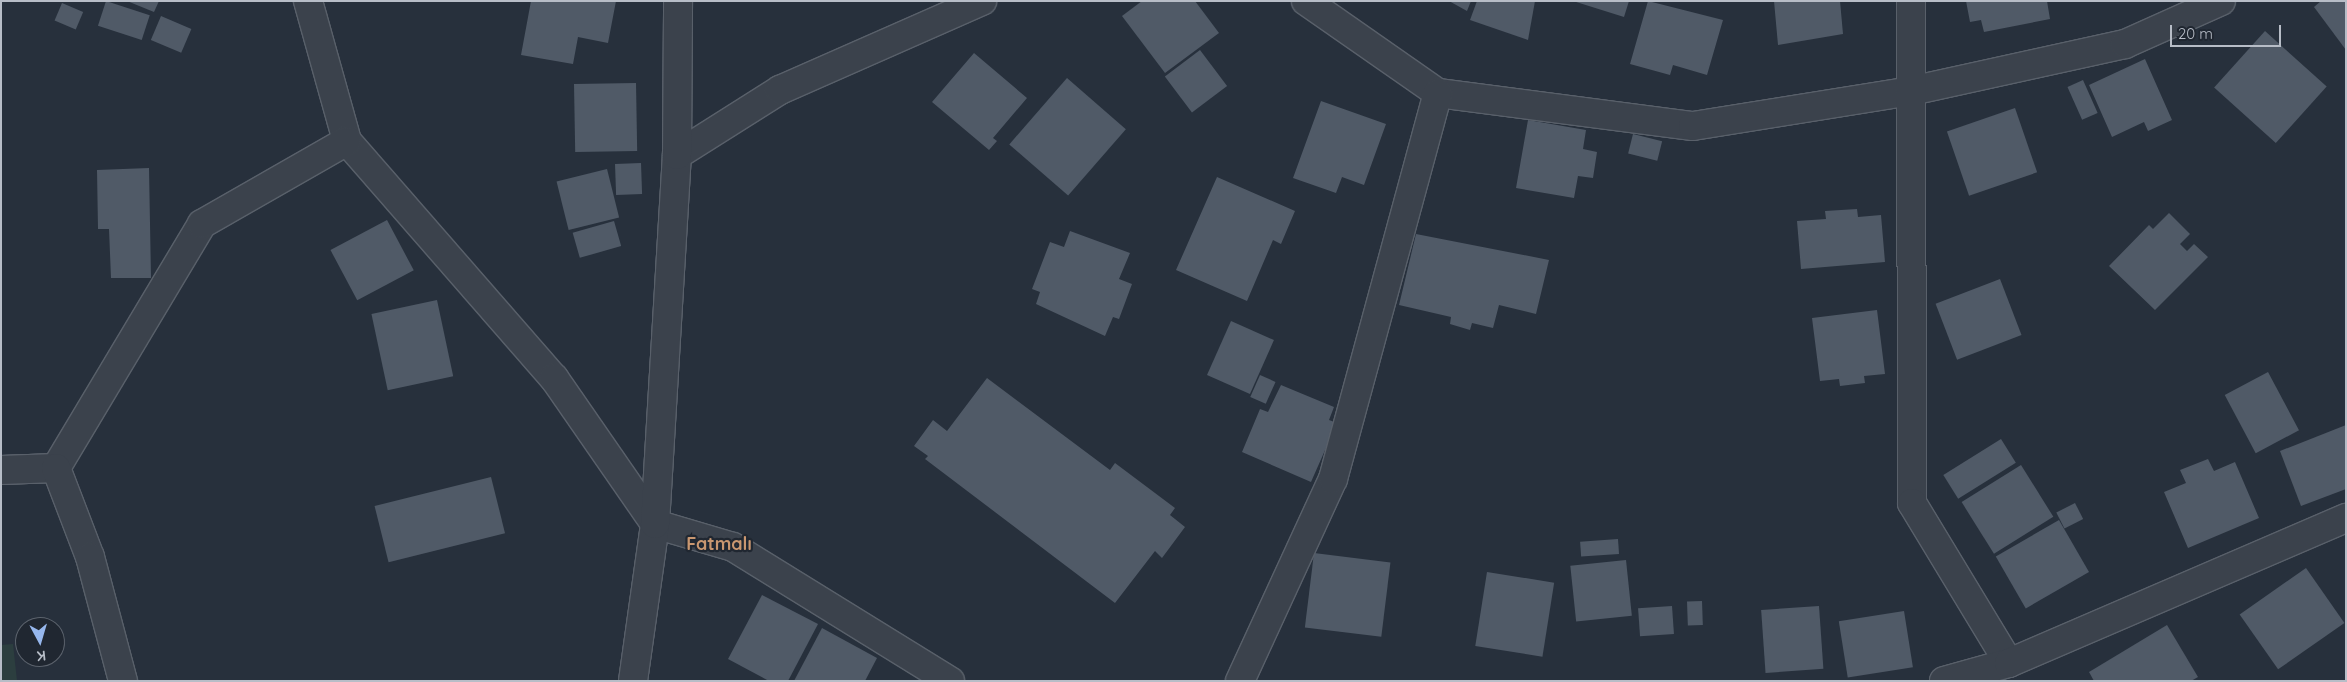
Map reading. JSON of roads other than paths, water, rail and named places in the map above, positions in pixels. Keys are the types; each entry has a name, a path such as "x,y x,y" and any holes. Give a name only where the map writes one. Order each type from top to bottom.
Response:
{"street":[{"path":"308,1 347,141 554,378 655,524 733,547 950,681"},
{"path":"634,681 655,524 677,155 678,1"},
{"path":"677,155 780,90 982,1"},
{"path":"1306,1 1438,93 1693,126 1911,91 2125,44 2221,1"},
{"path":"1912,1 1912,503 2009,664"},
{"path":"1240,681 1333,479 1438,93"},
{"path":"56,468 202,224 347,141"},
{"path":"1,470 56,468"},
{"path":"56,468 90,556 123,681"},
{"path":"1944,681 2009,664 2346,518"}],"district":[{"name":"Fatmalı","path":"719,544"}]}
